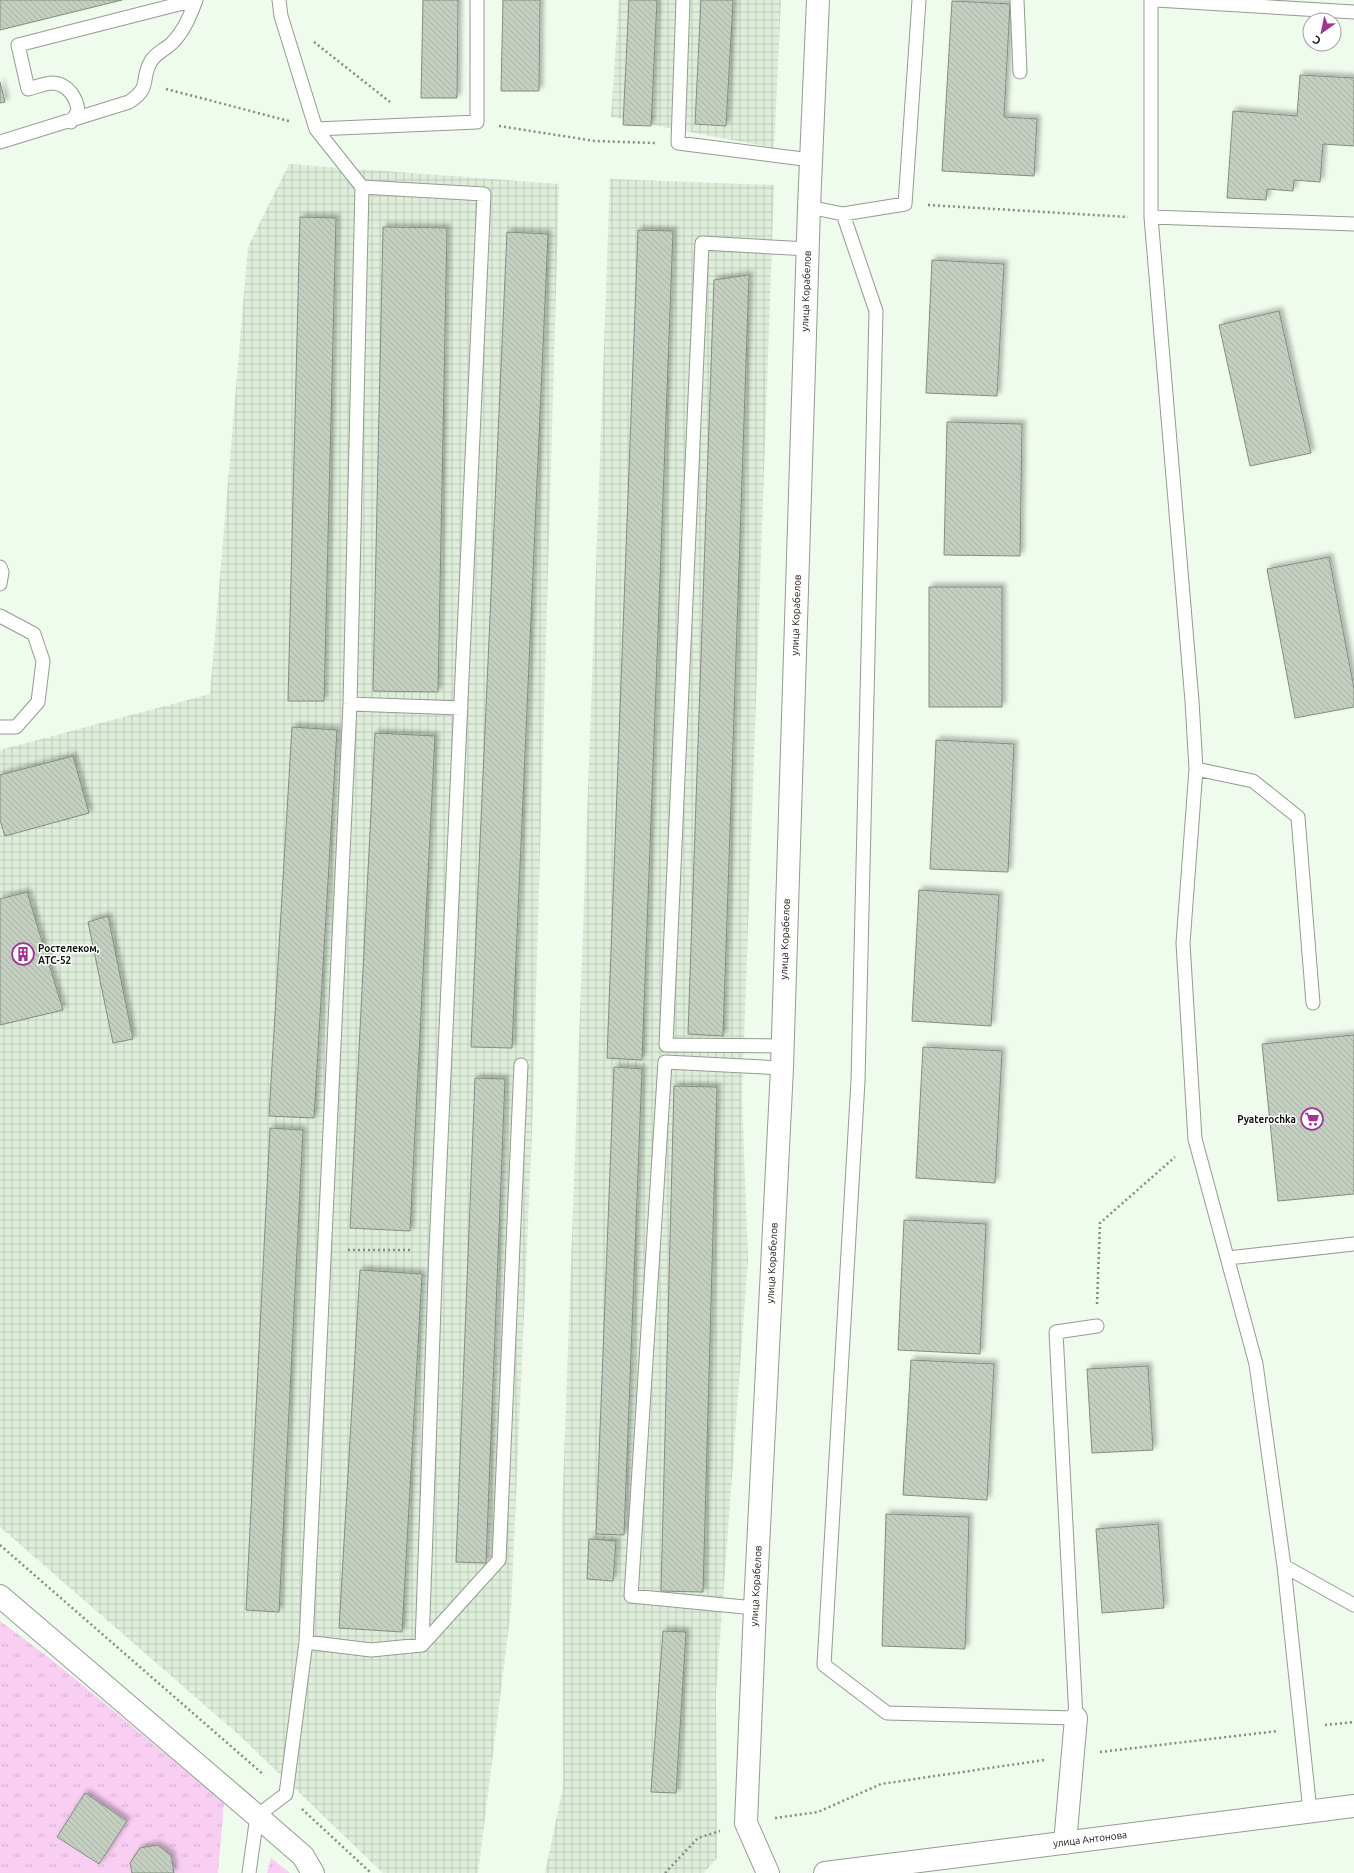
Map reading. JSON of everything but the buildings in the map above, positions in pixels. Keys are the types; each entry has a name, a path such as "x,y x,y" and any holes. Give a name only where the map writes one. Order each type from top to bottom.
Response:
{"street":[{"name":"улица Корабелов","path":"768,1873 746,1823 755,1608 782,1068 809,207 818,0"},
{"path":"0,1596 303,1856 313,1873"},
{"path":"1065,1842 1076,1718"},
{"name":"улица Антонова","path":"825,1873 1354,1806"}],"lane":[{"path":"0,142 71,122 129,102 140,95 146,83 147,69 152,59 172,43 187,23 196,0"},
{"path":"71,122 78,111 77,101 68,89 54,83 28,89 18,45 196,0"},
{"path":"249,1873 257,1816 286,1794 306,1642 350,704 362,187 316,129 281,16 279,0"},
{"path":"316,129 477,122 477,0"},
{"path":"683,0 678,143 811,160"},
{"path":"809,207 843,214 904,204 919,0"},
{"path":"1017,0 1020,72"},
{"path":"1151,0 1151,217 1192,701 1196,769 1183,944 1195,1139 1256,1364 1284,1566 1310,1811"},
{"path":"1156,0 1354,12"},
{"path":"362,187 484,194 436,1250 422,1645"},
{"path":"843,214 876,311 858,1081 824,1665 886,1713 1076,1718 1056,1332 1097,1326"},
{"path":"1151,217 1354,224"},
{"path":"782,1046 666,1045 702,243 808,249"},
{"path":"0,567 2,572 0,584"},
{"path":"0,616 34,634 43,661 38,702 16,727 0,727"},
{"path":"350,704 461,708"},
{"path":"1196,769 1253,781 1298,817 1313,1003"},
{"path":"755,1608 631,1596 665,1062 782,1068"},
{"path":"306,1642 371,1650 422,1645 499,1560 521,1065"},
{"path":"1228,1258 1354,1244"},
{"path":"1284,1566 1354,1605"}],"path":[{"path":"281,16 418,125"},
{"path":"146,83 316,129"},
{"path":"477,122 595,140 678,143"},
{"path":"904,204 1151,217"},
{"path":"1097,1326 1100,1223 1195,1139"},
{"path":"325,1250 436,1250"},
{"path":"0,1545 286,1794 371,1873"},
{"path":"665,1873 698,1838 746,1823 818,1812 881,1784 1073,1756 1354,1722"}],"shaded area":[{"path":"619,0 781,0 774,148 611,117"},
{"path":"289,164 559,184 532,1133 511,1609 478,1873 383,1873 239,1735 0,1527 0,750 210,694 248,247"},
{"path":"610,179 774,185 742,1099 748,1259 716,1693 717,1858 704,1873 545,1873 563,1787 562,1515"}],"green space":[{"path":"0,1621 51,1659 224,1802 218,1873 0,1873"},
{"path":"271,1858 290,1873 267,1873"}],"place":[{"name":"Ростелеком, АТС-52","path":"23,954"},
{"name":"Pyaterochka","path":"1312,1119"}]}
